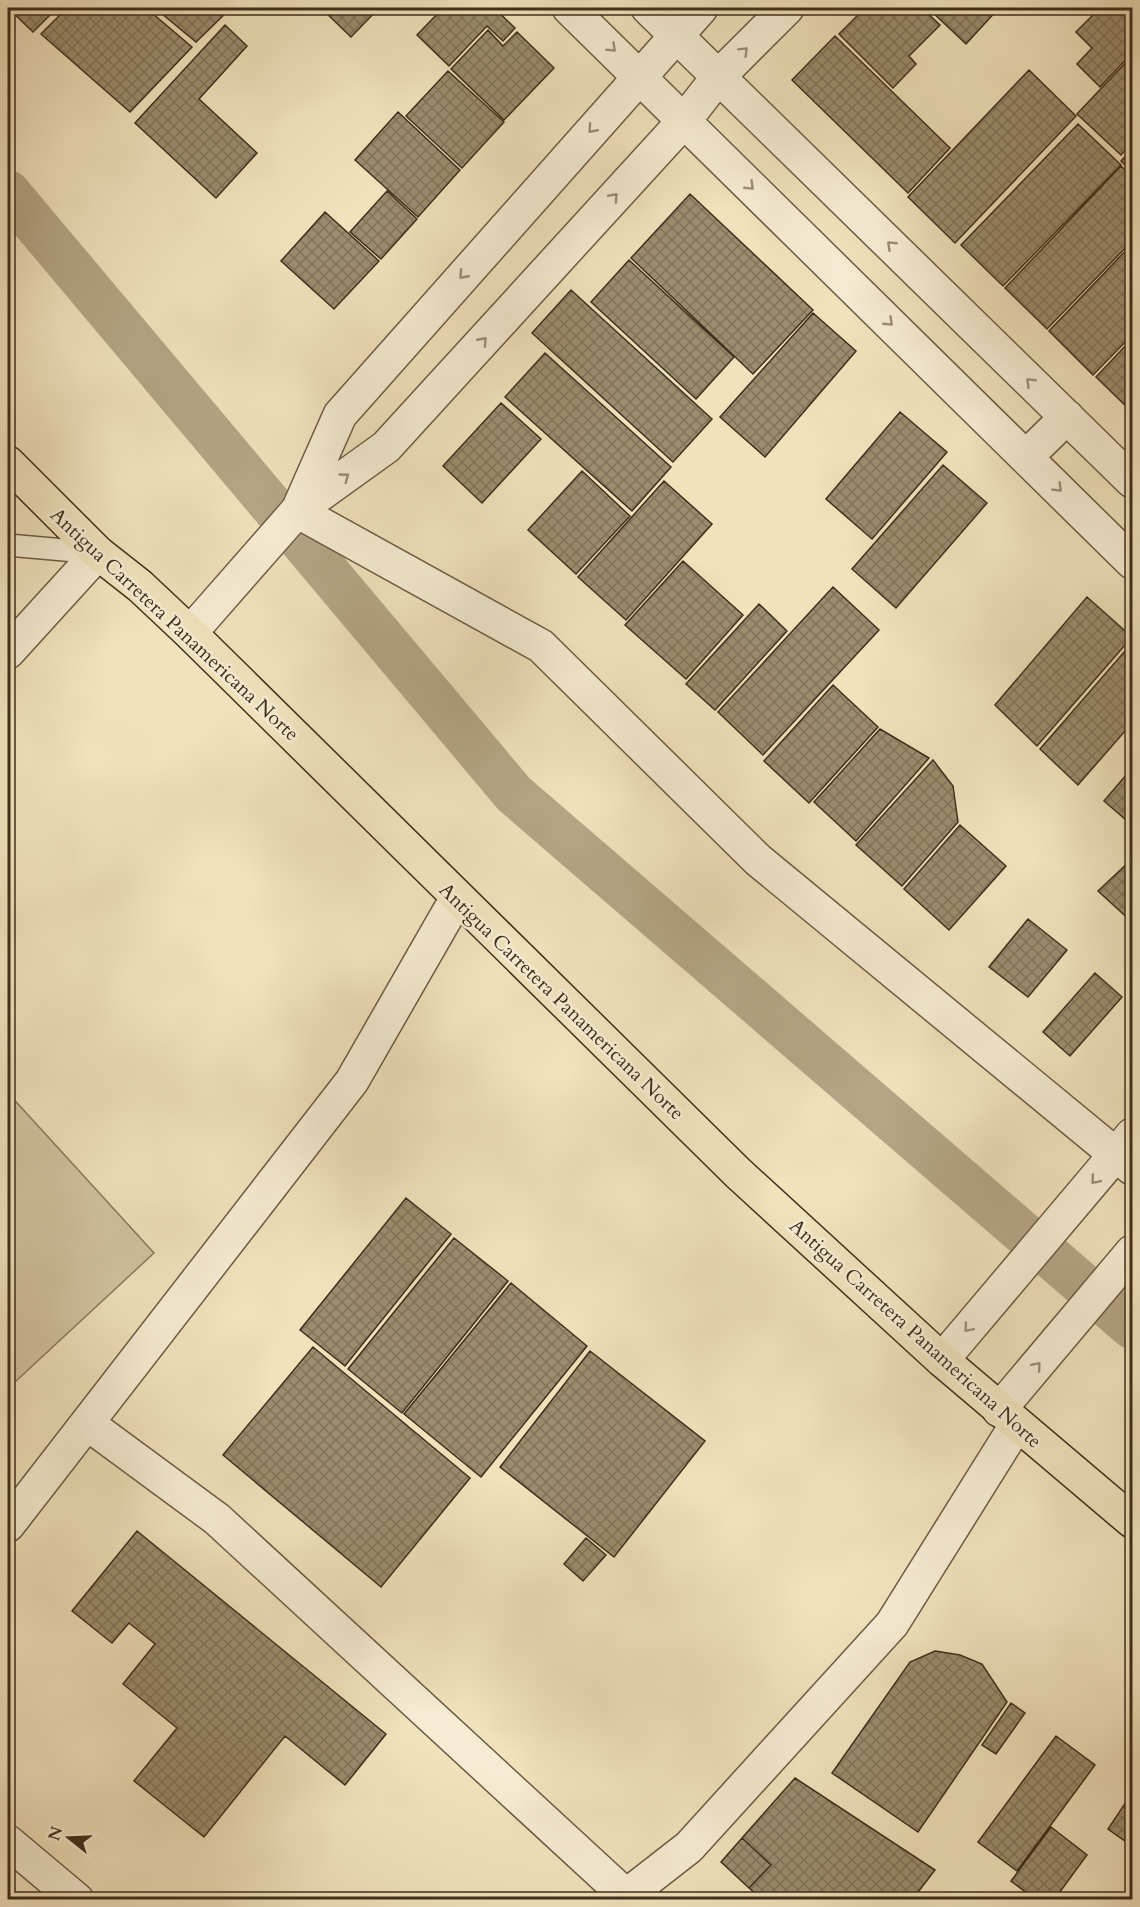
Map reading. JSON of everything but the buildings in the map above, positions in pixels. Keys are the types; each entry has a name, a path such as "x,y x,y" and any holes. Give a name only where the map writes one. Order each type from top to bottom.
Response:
{"main road":[{"name":"Antigua Carretera Panamericana Norte","path":"8,464 98,553 140,586 190,633 738,1173 942,1360 1132,1521"}],"street":[{"path":"569,8 640,75 1132,562"},
{"path":"648,8 1132,481"},
{"path":"297,511 340,415 701,8"},
{"path":"190,633 297,511 386,447 684,121 719,76 787,8"},
{"path":"1026,457 1067,417"},
{"path":"297,511 541,646 758,860 1127,1152 942,1360"},
{"path":"8,652 98,553"},
{"path":"8,1525 352,1080 457,898"},
{"path":"88,1424 217,1519 623,1897 689,1847 892,1623 1008,1417 1132,1252"},
{"path":"8,1842 77,1899"}],"lane":[{"path":"8,545 98,553"}],"shaded area":[{"path":"8,1093 154,1253 15,1382 8,1374"}],"waterway":[{"path":"8,192 514,794 1132,1327"}]}
